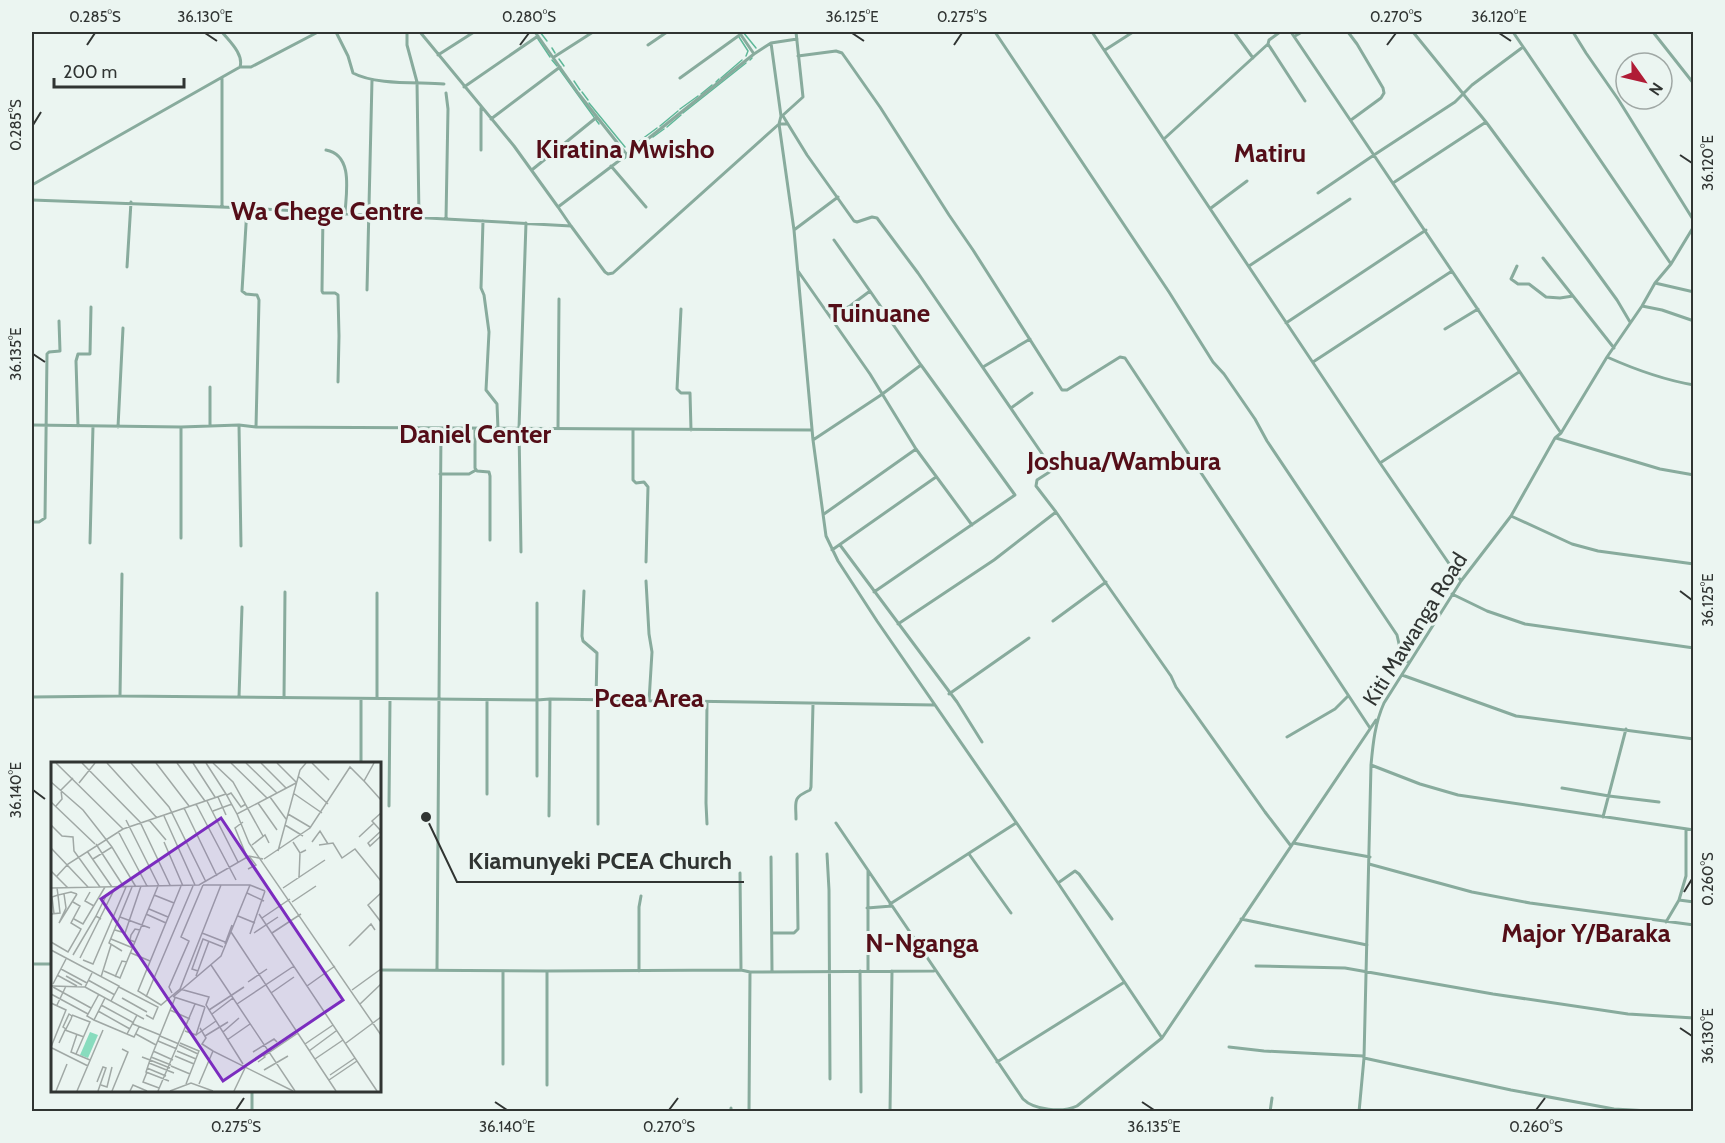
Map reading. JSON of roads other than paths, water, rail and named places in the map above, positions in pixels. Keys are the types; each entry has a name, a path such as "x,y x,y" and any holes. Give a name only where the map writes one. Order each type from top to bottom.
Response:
{"street":[{"path":"222,32 240,56 240,67"},
{"path":"32,185 240,67 251,68 318,32"},
{"path":"336,32 348,56 353,73 372,80 444,84"},
{"path":"407,32 406,45 417,82 418,217"},
{"path":"420,32 532,169 571,226 608,274 613,273 779,124 782,116 803,97 796,32"},
{"path":"438,56 474,32"},
{"path":"536,32 627,155"},
{"path":"554,57 592,32"},
{"path":"648,45 667,32"},
{"path":"995,32 1169,292 1209,356 1255,419 1267,441 1398,635 1402,657 1409,663"},
{"path":"1092,32 1461,581"},
{"path":"1104,51 1133,32"},
{"path":"1234,32 1253,58"},
{"path":"1165,139 1280,32"},
{"path":"1291,32 1561,433"},
{"path":"1295,36 1302,32"},
{"path":"1348,32 1384,93 1381,98 1351,120"},
{"path":"1413,32 1486,122 1606,284 1630,322"},
{"path":"1513,32 1671,264"},
{"path":"1573,32 1694,221"},
{"path":"1653,32 1694,84"},
{"path":"680,78 740,33 754,54"},
{"path":"464,87 538,36"},
{"path":"558,207 754,54 771,43 797,39"},
{"path":"771,43 782,116 787,124 854,221 872,217 878,219 983,367 1047,461 1050,471 1037,480 1036,486 1106,582 1172,676 1176,687 1265,812 1292,844 1370,857"},
{"path":"1268,44 1305,101"},
{"path":"1318,193 1455,102 1472,85 1523,47"},
{"path":"798,56 836,51 847,60 974,250 1059,386 1065,391 1120,357 1125,358 1370,728"},
{"path":"491,119 560,67"},
{"path":"222,78 222,207"},
{"path":"367,290 372,80"},
{"path":"446,93 448,109 446,219"},
{"path":"481,106 481,150"},
{"path":"532,169 597,117"},
{"path":"1393,183 1486,122"},
{"path":"779,124 787,124"},
{"path":"779,124 794,230 813,440 826,536 832,550 871,611 1162,1038"},
{"path":"326,150 334,152 344,163 345,214"},
{"path":"611,166 646,207"},
{"path":"1211,208 1247,181"},
{"path":"794,230 838,197"},
{"path":"1249,266 1350,199"},
{"path":"32,200 131,202 571,226"},
{"path":"127,267 131,202"},
{"path":"247,208 242,291 246,294 258,295 259,300 256,427"},
{"path":"323,213 321,291 338,295 338,382"},
{"path":"483,221 481,288 489,332 486,390 497,404 498,429"},
{"path":"521,552 519,428 526,223"},
{"name":"Kiti Mawanga Road","path":"1359,1112 1367,945 1371,765 1378,717 1384,703 1452,594 1511,516 1555,438 1561,433 1607,357 1655,283 1671,264 1694,226"},
{"path":"1287,323 1426,230"},
{"path":"834,240 1015,495 874,592"},
{"path":"1543,258 1614,348"},
{"path":"1516,266 1511,279 1518,284 1529,284 1546,297 1574,296"},
{"path":"797,270 870,374 916,449 972,525"},
{"path":"1312,362 1452,271"},
{"path":"1655,283 1694,292"},
{"path":"830,316 850,306 870,291"},
{"path":"558,429 559,299"},
{"path":"1642,306 1694,321"},
{"path":"78,426 76,361 78,354 90,354 91,308"},
{"path":"681,309 677,389 681,393 690,393 692,430"},
{"path":"1445,329 1478,309"},
{"path":"32,522 39,522 45,518 47,354 60,351 59,321"},
{"path":"118,427 123,327"},
{"path":"983,367 1030,339"},
{"path":"1607,357 1630,368 1678,382 1694,384"},
{"path":"813,440 881,395 921,365"},
{"path":"1380,463 1520,372"},
{"path":"210,387 210,426"},
{"path":"1011,408 1032,393"},
{"path":"32,425 812,430"},
{"path":"239,425 241,546"},
{"path":"90,543 93,426"},
{"path":"181,427 181,538"},
{"path":"437,970 441,429"},
{"path":"475,429 476,470"},
{"path":"633,430 633,480 636,483 644,482 648,487 646,562"},
{"path":"1555,438 1660,469 1694,475"},
{"path":"824,514 916,449"},
{"path":"440,474 469,474 476,470 489,472 490,540"},
{"path":"832,550 936,477"},
{"path":"898,624 993,560 1056,512"},
{"path":"1511,516 1572,544 1598,551 1694,564"},
{"path":"840,545 962,711 982,742"},
{"path":"120,696 122,574"},
{"path":"646,581 652,652 649,701"},
{"path":"1053,621 1106,582"},
{"path":"584,591 582,641 597,653 598,824"},
{"path":"284,698 285,592"},
{"path":"377,593 377,698"},
{"path":"1452,594 1487,611 1525,624 1694,648"},
{"path":"537,603 537,776"},
{"path":"239,697 242,608"},
{"path":"949,694 1029,638"},
{"path":"1402,675 1516,716 1626,729 1694,740"},
{"path":"1287,737 1335,709 1348,696"},
{"path":"32,697 550,699 934,705"},
{"path":"361,699 361,762"},
{"path":"389,806 390,699"},
{"path":"549,816 550,699"},
{"path":"487,700 487,794"},
{"path":"707,702 707,824"},
{"path":"796,819 798,796 810,790 811,787 813,704"},
{"path":"836,823 934,971 1028,1104 1052,1110 1072,1109 1162,1038 1378,717"},
{"path":"1603,817 1626,729"},
{"path":"1371,765 1420,784 1458,795 1694,830"},
{"path":"1562,788 1659,802"},
{"path":"867,908 891,905 1016,823"},
{"path":"1666,922 1678,900 1686,876 1686,829"},
{"path":"772,933 794,933 798,929 797,854"},
{"path":"827,854 830,1079"},
{"path":"969,854 1011,914"},
{"path":"771,857 772,971"},
{"path":"1369,864 1472,892 1530,903 1694,925"},
{"path":"867,971 868,870"},
{"path":"1058,883 1075,871 1112,919"},
{"path":"740,873 741,970"},
{"path":"639,971 641,896"},
{"path":"1678,900 1694,902"},
{"path":"1241,919 1367,945"},
{"path":"32,964 51,964"},
{"path":"1256,966 1345,968 1492,994 1617,1012 1694,1018"},
{"path":"381,970 934,971"},
{"path":"503,971 503,1064"},
{"path":"547,971 547,1085"},
{"path":"860,971 861,1092"},
{"path":"890,1112 892,971"},
{"path":"748,1112 750,972"},
{"path":"997,1062 1123,982"},
{"path":"1229,1047 1363,1057 1511,1090 1614,1109 1667,1112"},
{"path":"252,1092 252,1112"},
{"path":"1270,1112 1272,1098"}],"waterway":[{"path":"540,32 547,41"},
{"path":"743,32 756,48"},
{"path":"739,37 748,51 746,56"},
{"path":"538,39 550,57"},
{"path":"552,48 555,53"},
{"path":"559,59 564,66"},
{"path":"552,60 557,66"},
{"path":"721,78 742,60"},
{"path":"683,113 746,63"},
{"path":"560,70 599,124"},
{"path":"716,82 719,79"},
{"path":"574,81 580,90"},
{"path":"701,94 712,85"},
{"path":"582,92 588,100"},
{"path":"680,109 698,96"},
{"path":"589,103 625,147"},
{"path":"660,126 678,111"},
{"path":"667,127 681,115"},
{"path":"630,148 657,128"},
{"path":"653,137 664,129"},
{"path":"624,159 645,143"}],"place":[{"name":"Kiamunyeki PCEA Church","path":"426,817"}],"district":[{"name":"Kiratina Mwisho","path":"625,149"},
{"name":"Matiru","path":"1270,153"},
{"name":"Wa Chege Centre","path":"327,211"},
{"name":"Tuinuane","path":"879,313"},
{"name":"Daniel Center","path":"475,434"},
{"name":"Joshua/Wambura","path":"1124,461"},
{"name":"Pcea Area","path":"649,698"},
{"name":"Major Y/Baraka","path":"1586,933"},
{"name":"N-Nganga","path":"922,943"}]}
